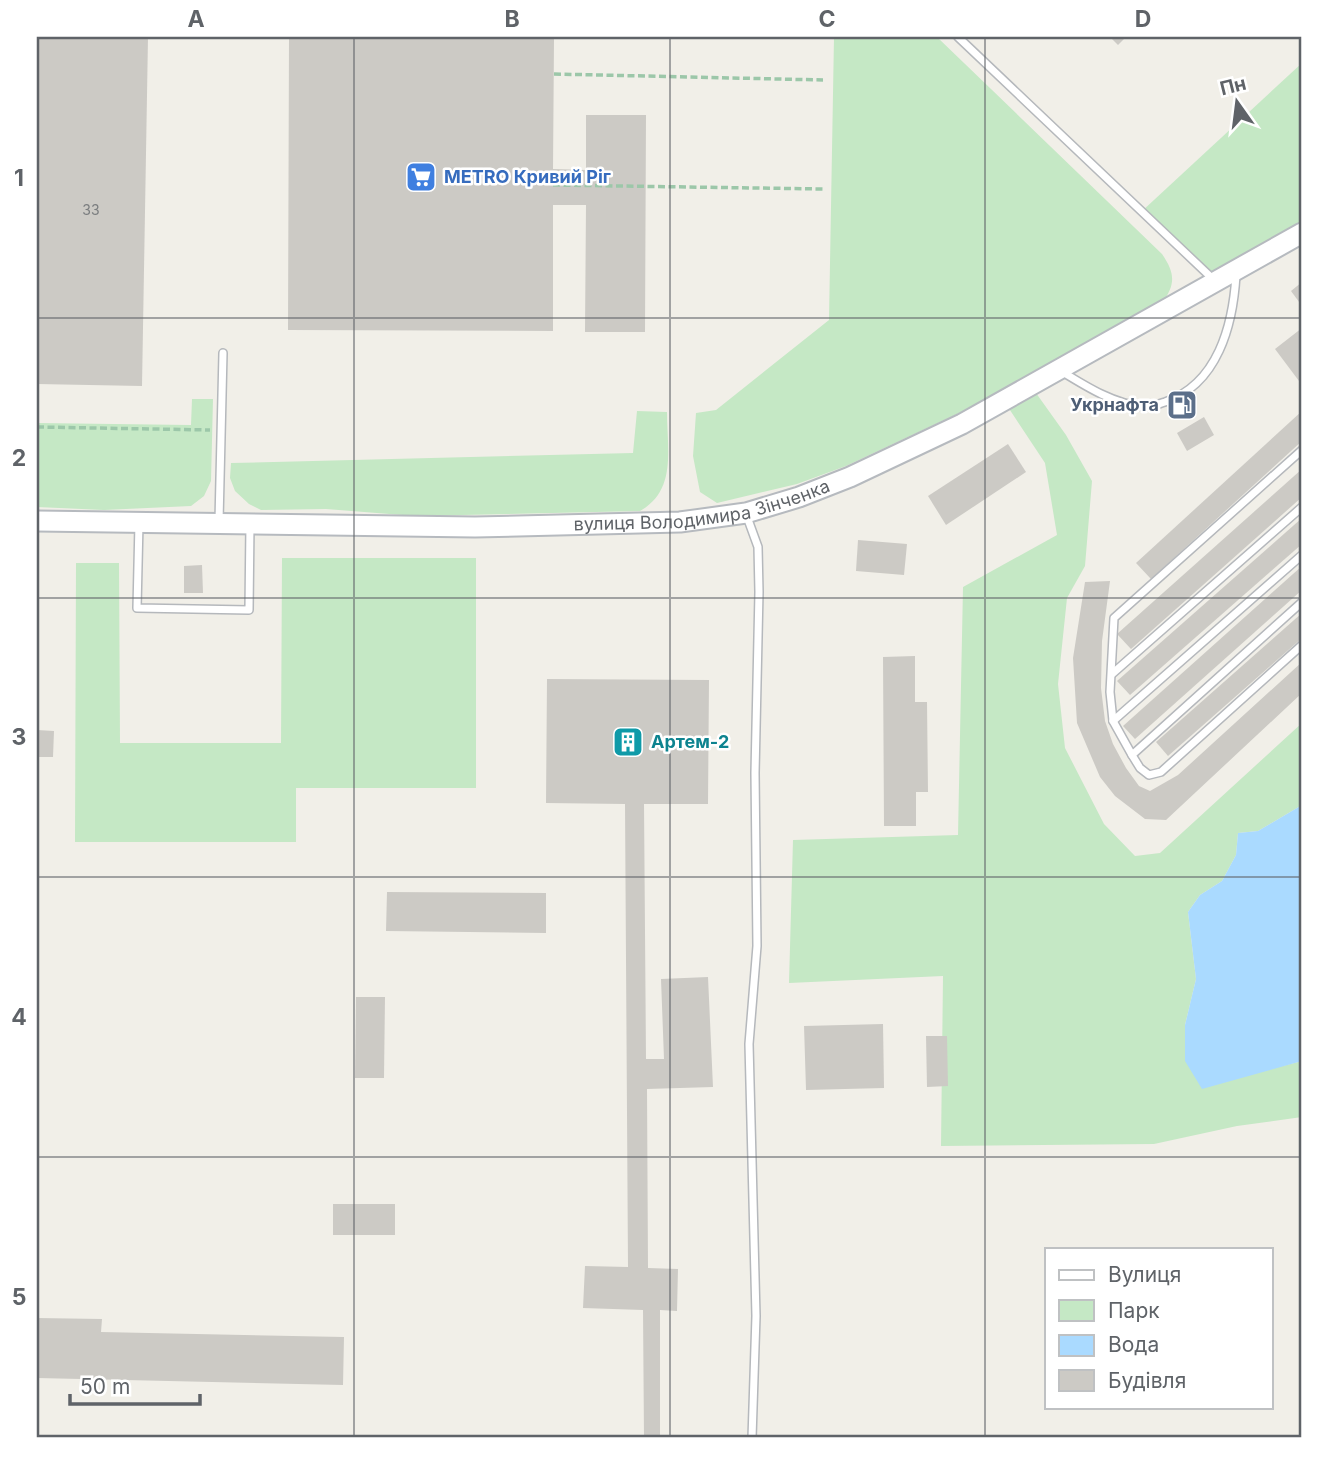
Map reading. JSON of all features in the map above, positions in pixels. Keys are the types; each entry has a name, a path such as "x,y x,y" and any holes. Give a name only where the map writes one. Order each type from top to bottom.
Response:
{"main road":[{"name":"вулиця Володимира Зінченка","path":"37,521 475,527 680,522 746,513 799,497 962,424 1302,233"}],"lane":[{"path":"958,37 1215,281"},
{"path":"1058,369 1086,387 1120,401 1147,408 1176,398 1200,380 1217,357 1229,328 1237,271"},
{"path":"219,523 223,353"},
{"path":"1302,450 1114,618 1110,692 1113,721 1140,768 1149,775 1161,772 1302,645"},
{"path":"1112,674 1302,507"},
{"path":"746,513 758,547 759,592 755,773 757,946 749,1044 756,1316 752,1438"},
{"path":"139,523 137,608 249,610 250,524"},
{"path":"1113,721 1302,555"},
{"path":"1132,755 1302,602"}],"path":[{"path":"554,74 823,80"},
{"path":"553,185 823,190"},
{"path":"37,427 221,430"}],"green space":[{"path":"834,37 937,37 1162,254 1171,273 1172,284 1162,303 959,413 846,466 797,484 717,503 700,492 693,456 696,413 716,410 829,320"},
{"path":"1302,63 1302,233 1215,281 1141,212"},
{"path":"1031,386 1066,435 1092,481 1085,566 1067,598 1058,684 1065,748 1104,824 1135,856 1160,853 1302,723 1302,805 1258,831 1238,833 1236,855 1222,881 1200,895 1188,912 1196,979 1185,1025 1282,1066 1302,1061 1302,1117 1237,1126 1154,1144 941,1146 943,976 789,983 793,840 958,835 963,587 1057,535 1045,463 1004,401"},
{"path":"192,399 213,399 211,481 204,496 191,506 104,510 37,507 37,423 191,425"},
{"path":"637,411 667,412 668,440 665,480 652,502 640,511 415,516 326,509 261,510 249,504 235,491 230,478 231,463 633,453"},
{"path":"282,558 476,558 476,788 296,788 296,842 75,842 76,563 119,563 120,743 281,743"}],"water":[{"path":"1302,805 1302,1061 1202,1089 1185,1061 1185,1025 1196,979 1188,912 1200,895 1222,881 1236,855 1238,833 1258,831"}],"building":[{"path":"37,37 148,37 142,386 37,384"},
{"path":"1110,37 1126,37 1118,45"},
{"name":"METRO Кривий Ріг","path":"289,38 554,39 553,169 586,170 586,115 646,115 645,332 585,332 586,205 553,205 553,331 288,330"},
{"path":"1302,282 1302,306 1291,291"},
{"path":"1302,328 1302,385 1275,349"},
{"path":"1302,411 1302,441 1151,579 1136,563"},
{"path":"1204,417 1214,435 1187,451 1177,433"},
{"path":"1008,444 1026,472 946,525 928,496"},
{"path":"1302,469 1302,497 1131,649 1117,634"},
{"path":"1302,518 1302,544 1130,695 1117,681"},
{"path":"858,540 907,544 904,575 856,571"},
{"path":"202,565 203,593 184,593 184,566"},
{"path":"1302,566 1302,590 1135,739 1123,726"},
{"path":"1110,581 1102,641 1101,688 1105,721 1126,768 1139,786 1150,791 1178,775 1302,662 1302,693 1166,820 1145,819 1115,796 1100,777 1077,723 1073,658 1085,582"},
{"path":"1302,613 1302,638 1168,756 1156,742"},
{"path":"915,656 915,702 927,702 928,792 916,792 916,826 884,826 883,657"},
{"path":"547,679 709,680 708,804 644,804 646,1059 664,1059 661,979 708,977 713,1087 647,1089 648,1268 678,1269 677,1311 660,1310 660,1438 644,1438 643,1310 583,1308 585,1266 628,1267 625,804 546,803"},
{"path":"37,730 54,731 53,757 37,757"},
{"path":"387,892 546,893 546,933 386,931"},
{"path":"356,997 385,997 384,1078 355,1078"},
{"path":"883,1024 884,1088 806,1090 804,1026"},
{"path":"926,1036 947,1036 948,1086 927,1087"},
{"path":"333,1204 395,1204 395,1235 333,1235"},
{"path":"37,1318 102,1319 101,1332 344,1337 343,1385 37,1378"}],"place":[{"name":"METRO Кривий Ріг","path":"421,177"},
{"name":"Укрнафта","path":"1182,405"},
{"name":"Артем-2","path":"628,742"}]}
